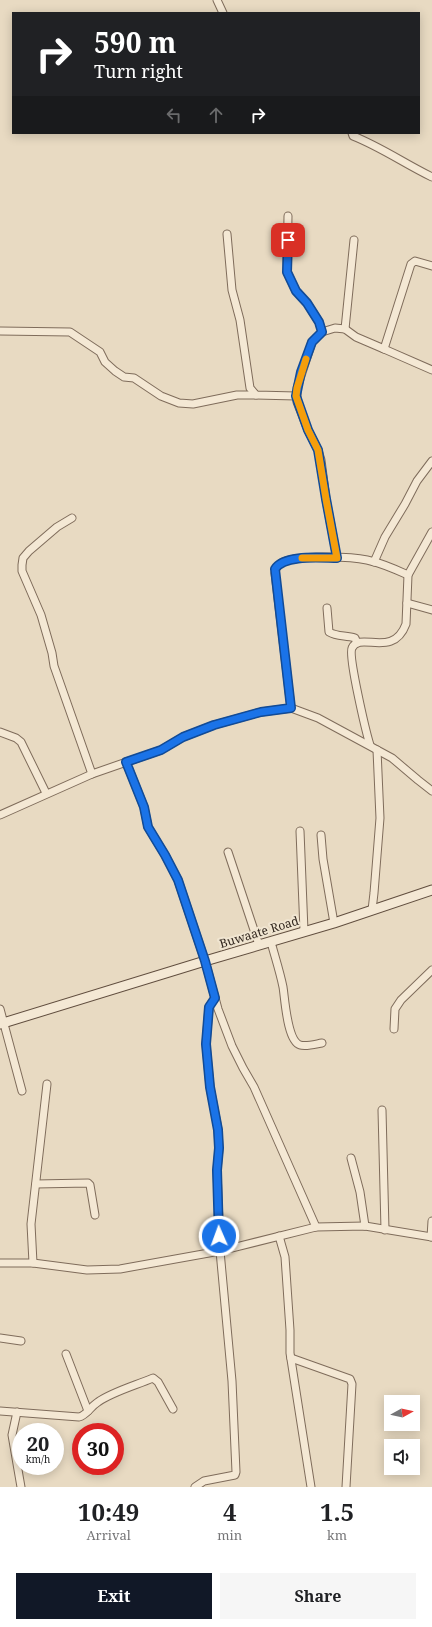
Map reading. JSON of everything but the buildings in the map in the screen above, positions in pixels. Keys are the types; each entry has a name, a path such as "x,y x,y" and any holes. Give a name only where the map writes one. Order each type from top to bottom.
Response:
{"street":[{"path":"217,0 223,12"},
{"path":"353,134 354,136 385,150 410,166 432,177"},
{"path":"288,216 287,272 296,291 307,303 319,322 322,332"},
{"path":"227,234 232,290 240,320 250,388 256,394"},
{"path":"345,329 354,240"},
{"path":"384,349 410,264 418,261 432,266"},
{"path":"337,558 318,450 308,430 296,396 301,372 312,342 322,332 335,328 345,329 356,336 432,370"},
{"path":"0,330 70,332 100,352 105,362 124,377 134,378 161,396 179,404 193,404 237,394 296,396"},
{"path":"374,562 385,537 417,481 432,461"},
{"path":"72,518 57,527 29,551 24,558 22,571 41,615 54,666 92,774"},
{"path":"370,745 363,723 351,651 352,647 357,643 363,642 388,643 403,631 406,624 408,575 432,532"},
{"path":"291,708 275,569 281,563 297,558 337,558 367,560 408,575"},
{"path":"407,603 432,610"},
{"path":"327,608 329,632 336,636 355,638 357,643"},
{"path":"0,815 46,793 92,774 161,750 183,737 214,725 261,712 291,708 318,718 370,745 392,758 432,791"},
{"path":"0,732 16,738 21,742 46,793"},
{"path":"372,910 380,818 377,750"},
{"path":"126,762 144,807 148,827 178,880 205,961 215,998 232,1046 254,1087 316,1227"},
{"path":"300,831 304,931"},
{"path":"321,835 326,879 334,923"},
{"path":"228,852 259,945"},
{"name":"Buwaate Road","path":"2,1023 334,923 432,890"},
{"path":"271,942 283,987 287,1019 292,1036 296,1043 301,1045 322,1043"},
{"path":"394,1029 395,1010 401,1000 432,970"},
{"path":"195,1487 204,1481 231,1476 236,1472 232,1380 220,1251 217,1170 219,1148 218,1130 210,1087 206,1044 209,1007 215,998"},
{"path":"0,1009 2,1023 22,1091"},
{"path":"33,1263 31,1224 47,1084"},
{"path":"382,1110 384,1230"},
{"path":"351,1158 360,1192 365,1226"},
{"path":"36,1184 88,1183 90,1185 95,1215"},
{"path":"0,1263 33,1263 87,1270 109,1270 220,1251 316,1227 365,1226 384,1230 403,1231 431,1237 432,1222"},
{"path":"279,1236 285,1256 291,1358 311,1487"},
{"path":"0,1338 21,1340"},
{"path":"66,1354 88,1411"},
{"path":"291,1358 350,1379 352,1384 346,1487"},
{"path":"0,1411 79,1417 85,1415 98,1401 153,1378 158,1382 173,1409"},
{"path":"17,1412 12,1435 21,1487"}],"slow traffic":[{"path":"302,558 337,558 326,499 321,460 297,402 296,396 301,372 306,359"}],"route":[{"path":"219,1236 217,1170 219,1148 218,1130 210,1087 206,1044 209,1007 215,998 205,961 178,880 172,872 165,855 148,827 144,807 126,762 161,750 183,737 214,725 261,712 280,708 291,708 275,569 281,563 297,558 337,558 326,499 321,460 297,402 296,396 301,372 312,342 322,332 322,327 312,314 307,303 296,291 287,272 288,240"}]}
